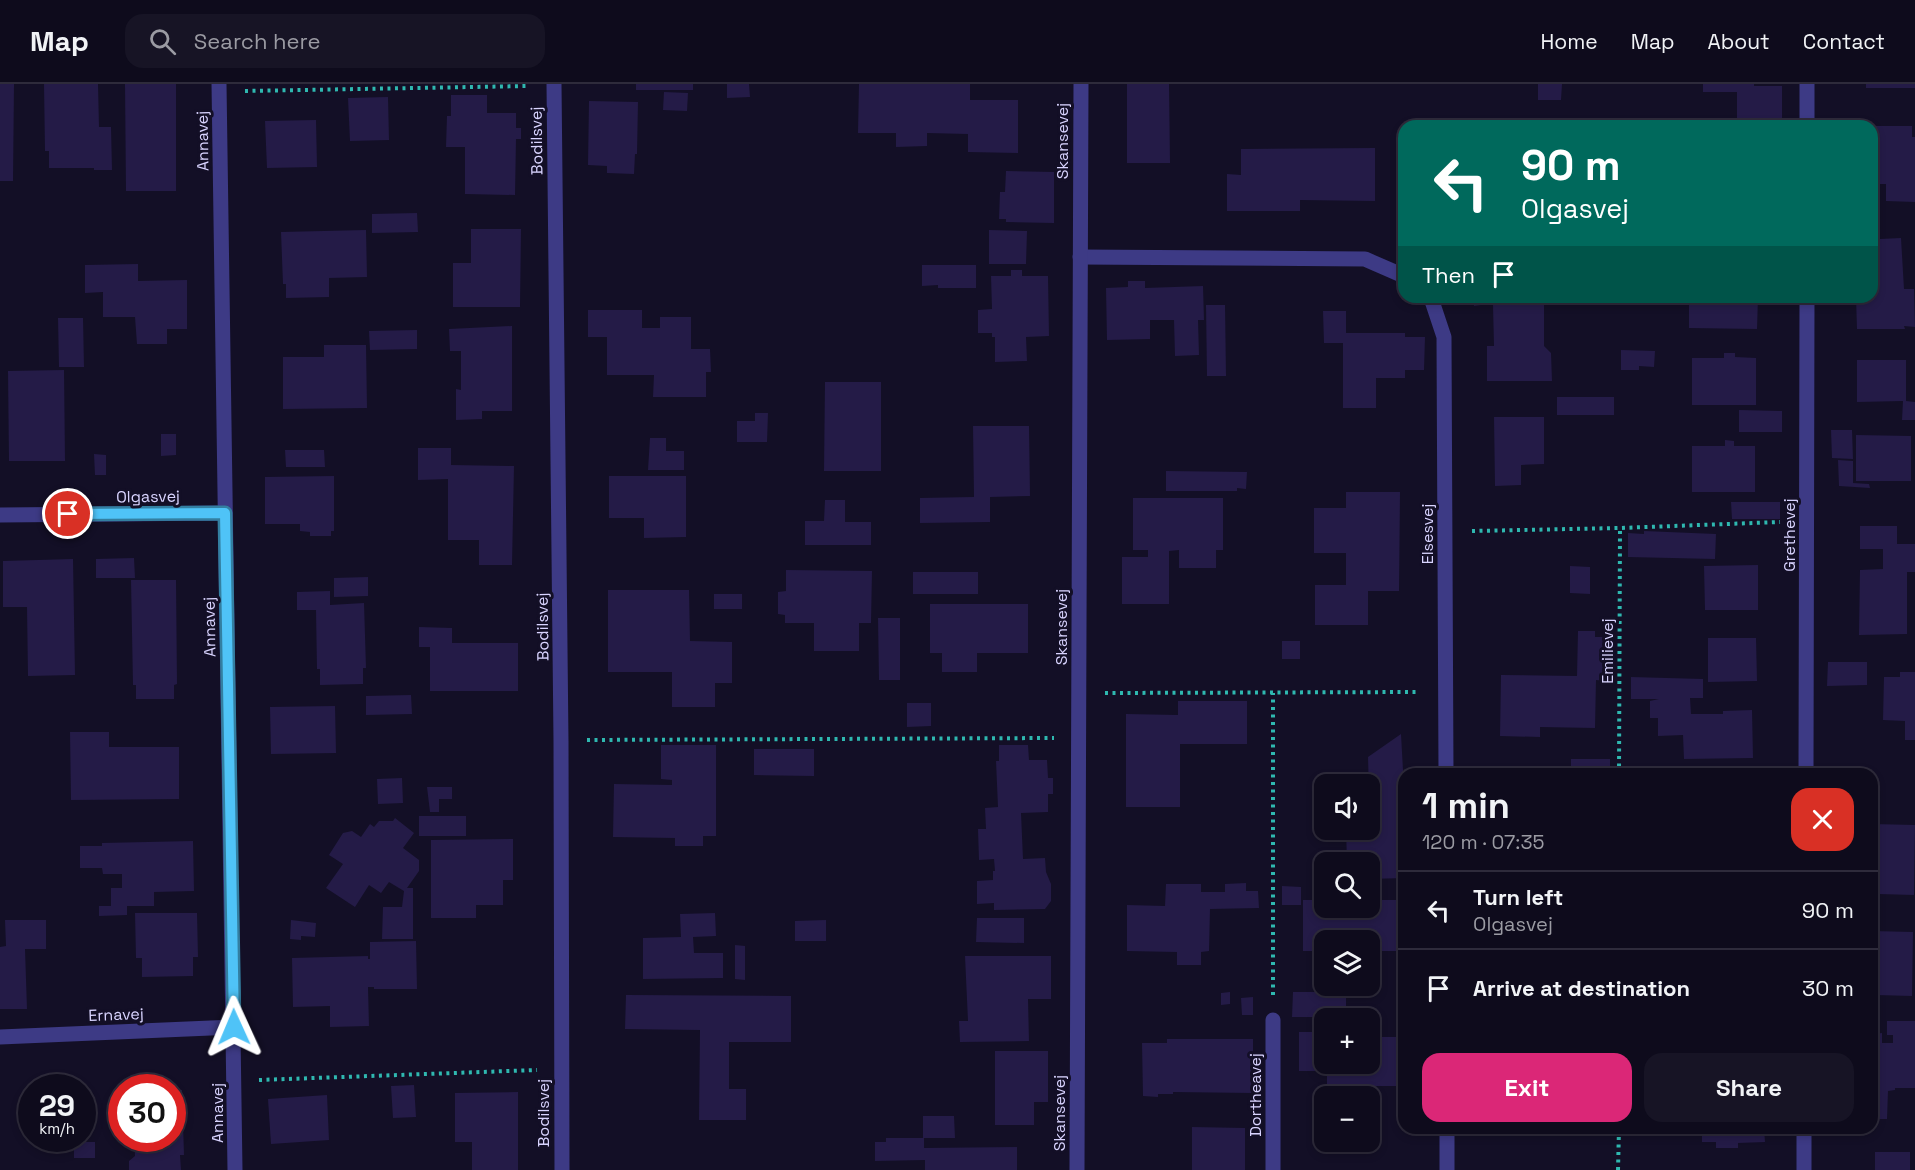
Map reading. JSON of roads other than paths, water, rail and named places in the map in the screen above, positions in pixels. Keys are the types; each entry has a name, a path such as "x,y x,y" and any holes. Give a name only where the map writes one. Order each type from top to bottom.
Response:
{"street":[{"name":"Skansevej","path":"1077,1170 1081,84"},
{"path":"1807,84 1807,120"},
{"name":"Bodilsvej","path":"554,85 561,741 562,1170"},
{"name":"Annavej","path":"219,88 235,1170"},
{"path":"1080,257 1365,259 1398,273"},
{"name":"Elsesvej","path":"1433,303 1443,337 1446,768"},
{"name":"Grethevej","path":"1806,768 1807,303"},
{"name":"Olgasvej","path":"0,515 225,513"},
{"name":"Dortheavej","path":"1273,1020 1273,1170"},
{"name":"Ernavej","path":"0,1037 234,1027"},
{"path":"1447,1134 1447,1170"},
{"path":"1804,1134 1804,1170"}]}
